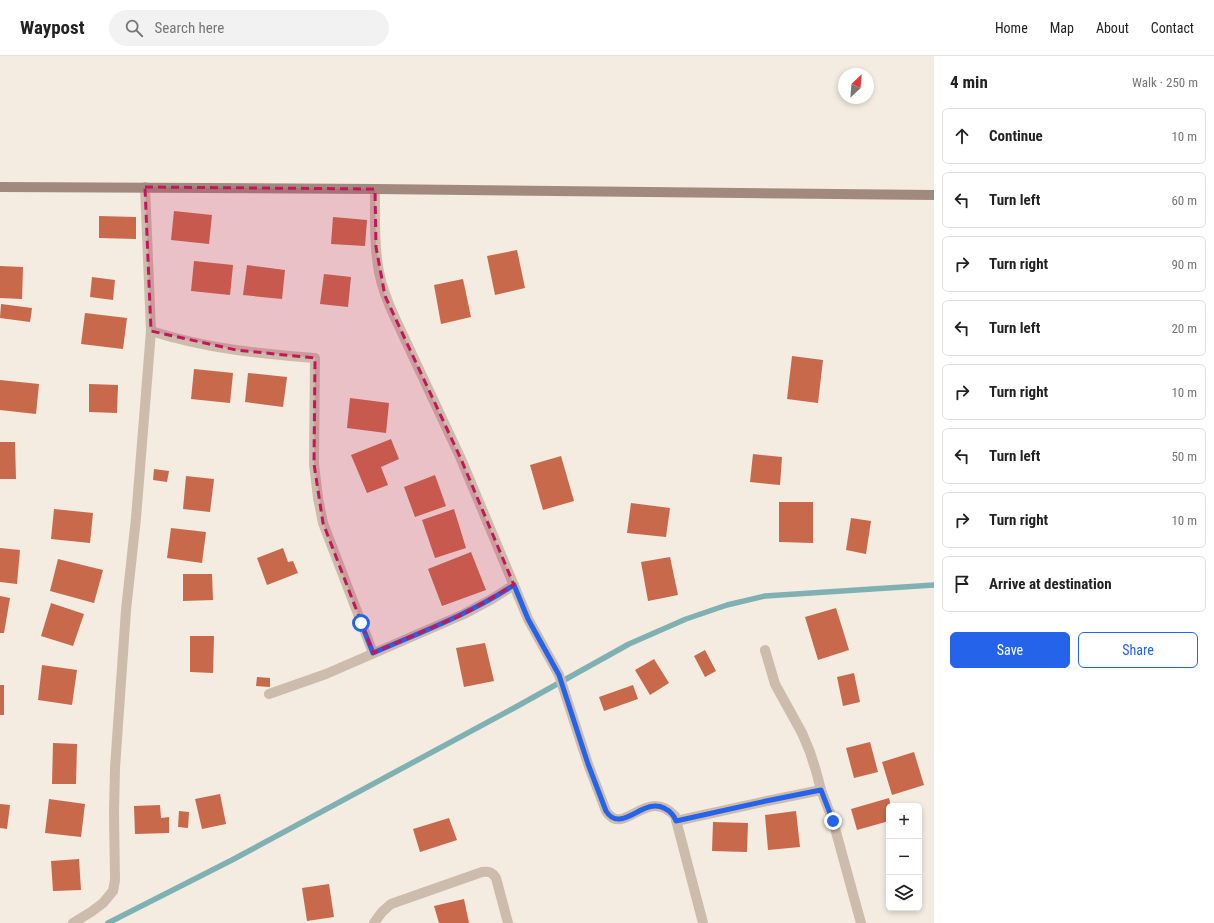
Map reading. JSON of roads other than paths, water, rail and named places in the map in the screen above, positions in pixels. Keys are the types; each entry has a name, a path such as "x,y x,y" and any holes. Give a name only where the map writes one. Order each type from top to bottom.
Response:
{"main road":[{"path":"0,186 934,195"}],"street":[{"path":"73,923 103,903 113,891 115,880 115,760 126,610 136,518 151,331 145,187"},
{"path":"375,189 376,247 379,272 385,296 461,459 528,619 559,675 588,764 606,811 610,818 616,820 623,819 643,809 653,806 661,806 669,810 675,816 703,923"},
{"path":"151,331 178,339 236,350 315,358 314,464 323,524 373,653"},
{"path":"269,694 326,674 464,614 514,585"},
{"path":"765,650 775,684 802,733 816,771 821,790 833,821 861,923"},
{"path":"676,821 821,790"},
{"path":"374,923 382,912 391,904 488,871 496,878 508,923"}],"waterway":[{"path":"108,923 232,860 514,708 629,644 686,619 727,605 765,596 934,585"}]}
